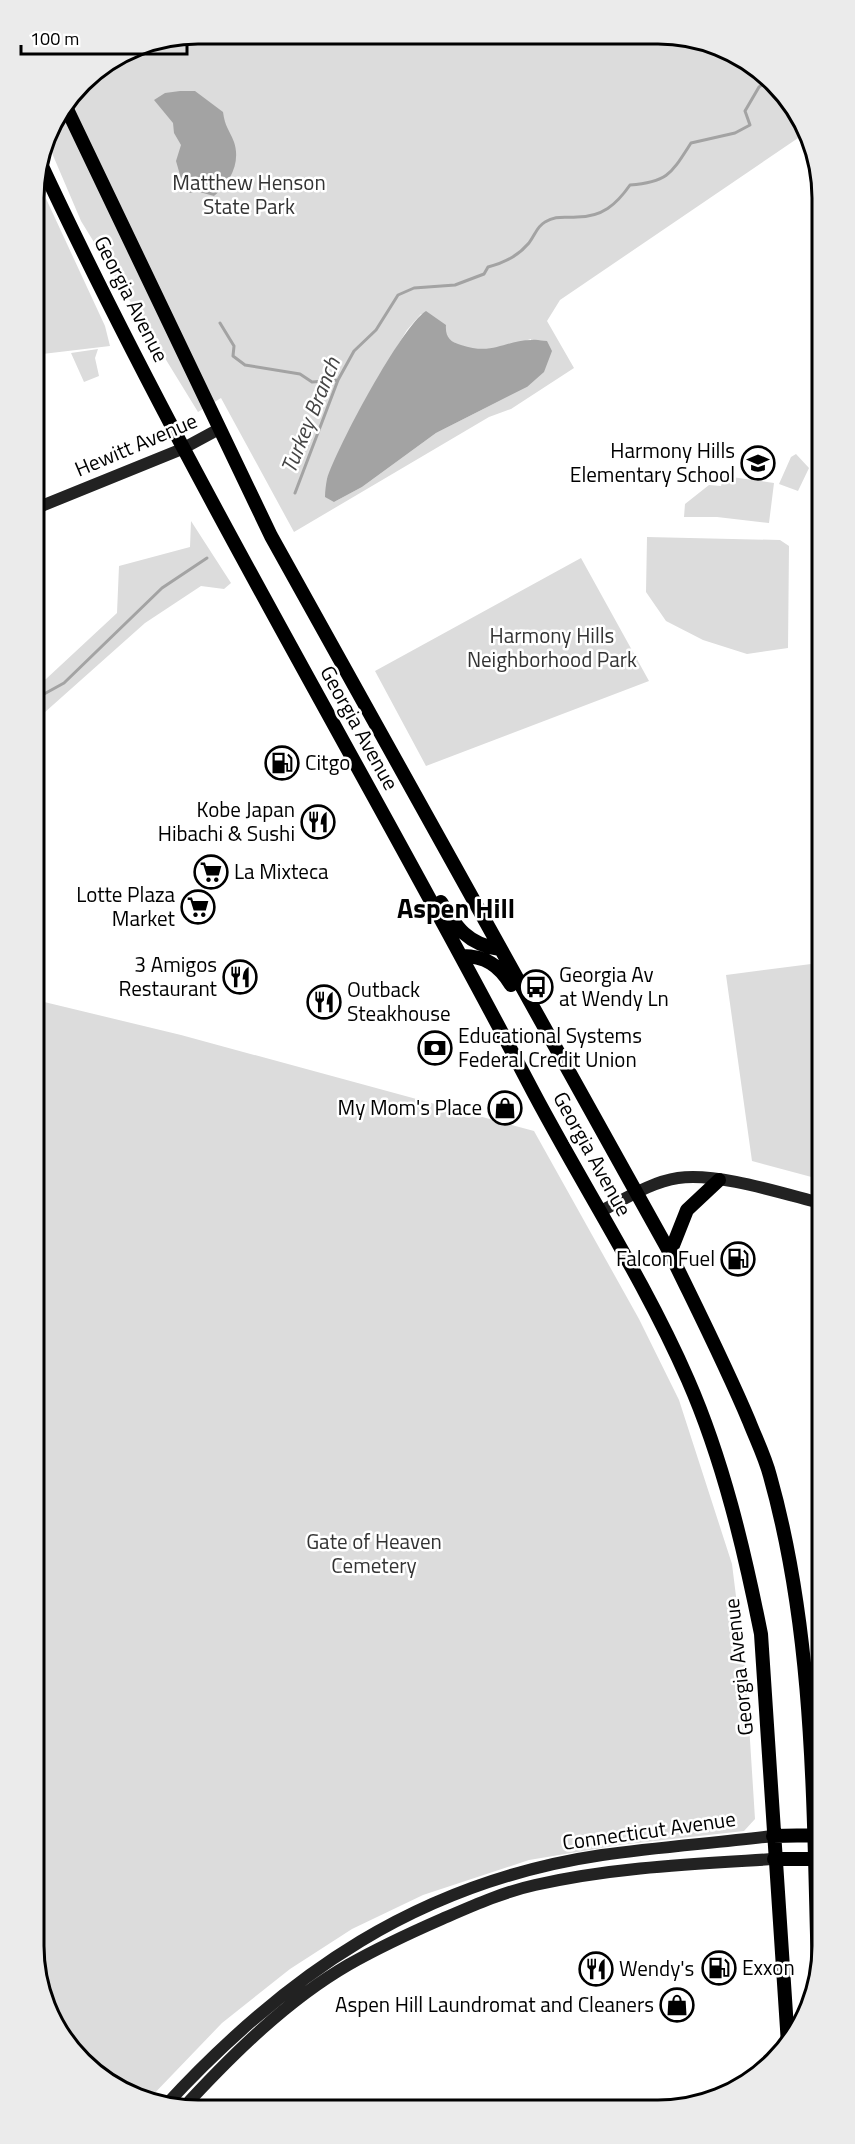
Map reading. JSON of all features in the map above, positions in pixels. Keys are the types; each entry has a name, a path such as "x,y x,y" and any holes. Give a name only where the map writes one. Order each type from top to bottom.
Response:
{"main road":[{"name":"Georgia Avenue","path":"69,113 271,536 638,1193 727,1368 770,1474 786,1545 804,1657 811,1748"},
{"name":"Georgia Avenue","path":"46,174 182,449 402,852 462,956 532,1090 601,1211 687,1379 711,1440 749,1575 761,1634 787,2030"},
{"name":"Hewitt Avenue","path":"44,505 182,449 219,429"},
{"path":"402,852 415,858 456,927 464,936 481,945 500,949"},
{"path":"462,956 475,956 496,966 504,974 533,1023 546,1031"},
{"path":"601,1211 677,1178 700,1176 811,1201"},
{"path":"670,1253 687,1210 718,1180"},
{"name":"Connecticut Avenue","path":"172,2098 211,2057 276,2000 325,1962 415,1911 465,1890 601,1855 773,1836 811,1835"},
{"name":"Connecticut Avenue","path":"191,2100 248,2042 295,2002 332,1976 406,1935 485,1900 533,1885 638,1868 774,1859 811,1859"}],"green space":[{"name":"Matthew Henson State Park","path":"187,44 668,44 688,46 717,55 735,64 767,88 791,120 800,137 560,300 547,321 574,368 511,409 489,417 294,532 221,398 198,412 81,221 51,151 55,138 69,112 88,88 120,64 138,55 167,46","holes":["421,314 446,337 472,349 492,349 531,339 527,387 436,433 362,487 334,502 365,400 407,330"]},
{"path":"44,194 105,326 110,346 44,354"},
{"path":"98,349 95,358 99,376 84,382 71,353"},
{"path":"796,454 809,468 798,491 779,484 791,457"},
{"path":"724,476 774,483 769,523 717,517 684,517 685,504 709,485 721,486"},
{"path":"191,521 231,583 224,589 201,586 145,623 44,713 44,680 117,613 119,566 190,547"},
{"path":"647,537 780,540 789,546 788,648 747,654 703,640 666,621 646,592"},
{"name":"Harmony Hills Neighborhood Park","path":"581,558 649,681 426,766 375,671"},
{"path":"812,964 811,1177 752,1161 726,975"},
{"name":"Gate of Heaven Cemetery","path":"44,1002 181,1035 534,1131 639,1319 679,1400 732,1564 746,1677 755,1819 744,1831 619,1845 529,1860 423,1895 352,1929 290,1969 222,2023 154,2094 148,2092 120,2080 88,2056 64,2024 55,2006 45,1967"}],"shaded area":[{"path":"195,91 223,112 234,142 236,157 233,172 214,196 196,191 190,193 184,189 176,161 181,145 174,133 173,123 154,100 165,93"},
{"path":"426,311 446,325 446,333 451,341 472,348 491,348 522,341 547,341 552,351 544,372 527,387 436,433 362,487 334,502 325,497 326,483 343,442 386,363 401,340"}],"waterway":[{"name":"Turkey Branch","path":"295,493 338,380 354,351 376,330 398,295 414,288 455,285 484,274 488,267 519,253 540,226 549,220 594,215 614,204 630,185 661,179 673,169 691,143 735,133 750,125 745,111 763,85"},
{"path":"220,323 234,346 233,356 245,365 300,374 312,382 338,380"},
{"name":"Turkey Branch","path":"44,694 64,683 162,588 207,558"}],"place":[{"name":"Harmony Hills Elementary School","path":"758,463"},
{"name":"Citgo","path":"282,763"},
{"name":"Kobe Japan Hibachi & Sushi","path":"318,822"},
{"name":"La Mixteca","path":"211,872"},
{"name":"Lotte Plaza Market","path":"198,907"},
{"name":"3 Amigos Restaurant","path":"240,977"},
{"name":"Georgia Av at Wendy Ln","path":"536,987"},
{"name":"Outback Steakhouse","path":"324,1002"},
{"name":"Educational Systems Federal Credit Union","path":"435,1048"},
{"name":"My Mom's Place","path":"505,1108"},
{"name":"Falcon Fuel","path":"738,1259"},
{"name":"Exxon","path":"719,1968"},
{"name":"Wendy's","path":"596,1969"},
{"name":"Aspen Hill Laundromat and Cleaners","path":"677,2005"}],"district":[{"name":"Aspen Hill","path":"456,909"}]}
